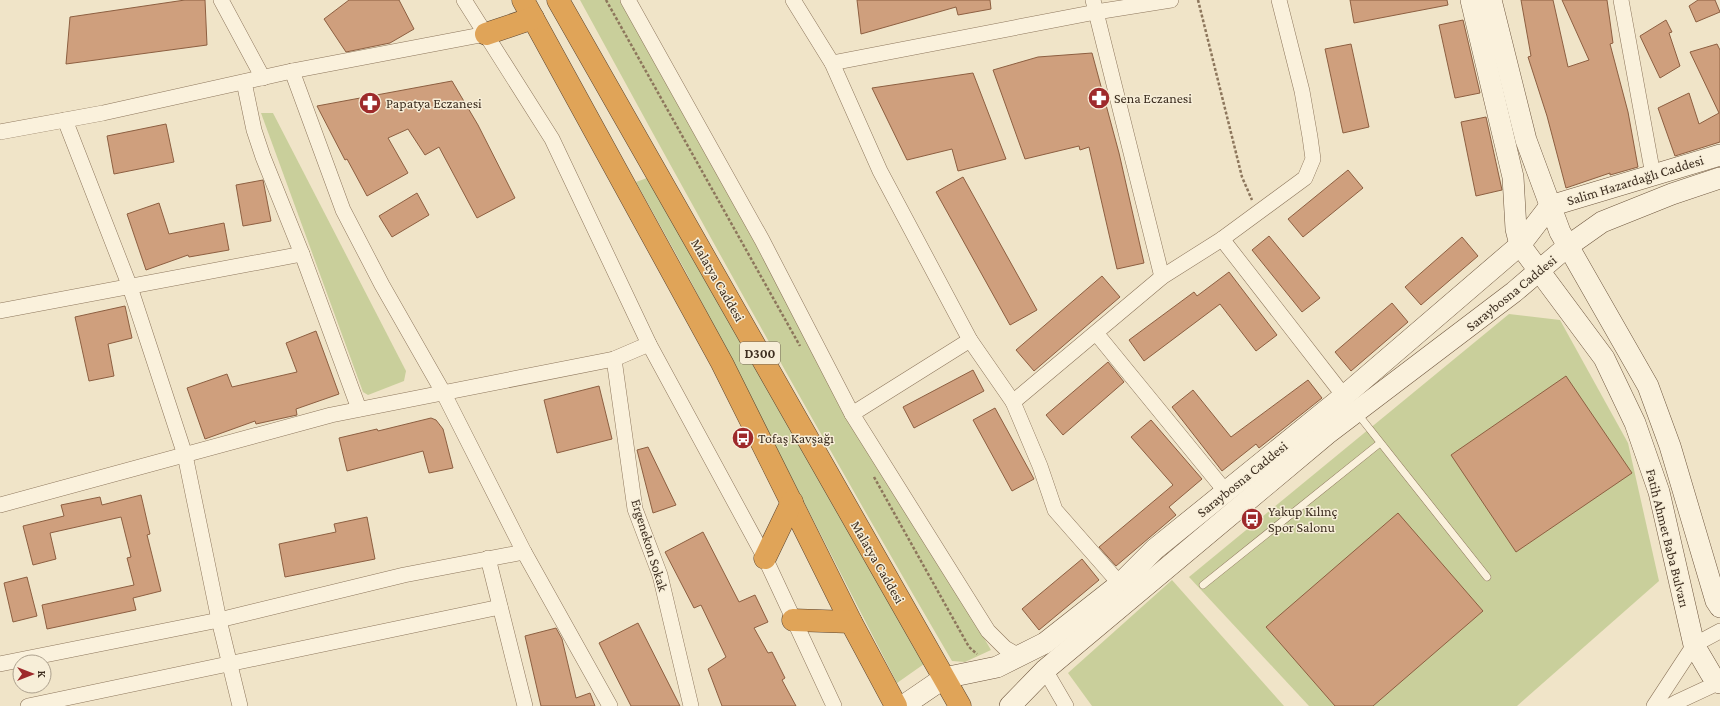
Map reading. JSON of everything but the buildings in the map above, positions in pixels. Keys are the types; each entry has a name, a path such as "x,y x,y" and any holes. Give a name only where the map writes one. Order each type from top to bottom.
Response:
{"highway":[{"name":"Malatya Caddesi","path":"558,0 960,706"},
{"path":"486,34 528,9"},
{"name":"D300","path":"528,9 722,363 852,622 896,706"},
{"path":"764,558 792,502"},
{"path":"793,620 852,622"}],"main road":[{"path":"1471,0 1513,177 1516,229 1520,245"},
{"name":"Fatih Ahmet Baba Bulvarı","path":"1491,0 1526,140 1550,206 1560,232 1648,386 1670,446 1716,601 1720,607"},
{"name":"Salim Hazardağlı Caddesi","path":"1550,206 1720,155"},
{"name":"Salim Hazardağlı Caddesi","path":"1568,246 1602,222 1672,194 1720,178"},
{"name":"Saraybosna Caddesi","path":"903,706 944,678 997,667 1045,643 1120,584 1155,550 1344,396 1520,245 1550,206"},
{"name":"Fatih Ahmet Baba Bulvarı","path":"1520,245 1604,358 1635,423 1659,492 1694,645 1711,674 1720,683"},
{"name":"Saraybosna Caddesi","path":"1010,706 1045,670 1327,434 1514,292 1568,246"}],"street":[{"path":"221,0 263,78"},
{"path":"464,0 552,139 649,344 764,558 834,706"},
{"path":"628,0 762,240 852,414 988,631 1005,648 1019,656"},
{"path":"793,0 832,64 880,171 970,340 1013,402 1040,466 1055,510 1120,584"},
{"path":"832,64 1095,6 1171,0"},
{"path":"1013,402 1162,277 1222,239 1305,178 1313,159 1302,91 1279,0"},
{"path":"1621,0 1653,175"},
{"path":"1095,6 1162,277"},
{"path":"0,132 65,120 292,71 486,34"},
{"path":"292,71 343,210 382,285 443,392 524,552 610,706"},
{"path":"244,82 254,130 263,157 302,254 359,409"},
{"path":"65,120 130,287 186,455 219,620 240,706"},
{"path":"1222,239 1344,396"},
{"path":"0,311 302,254"},
{"path":"1096,333 1226,492"},
{"path":"852,414 970,340"},
{"path":"0,506 331,415 614,359 649,344"},
{"name":"Ergenekon Sokak","path":"614,359 635,509 660,575 691,706"},
{"path":"0,664 219,620 404,575 524,552"},
{"path":"488,558 525,706"},
{"path":"28,706 500,607"},
{"path":"1654,706 1694,645 1720,631"},
{"path":"1045,670 1066,706"},
{"path":"1670,706 1720,683"}],"lane":[{"path":"1356,412 1487,577"},
{"path":"1203,585 1380,442"}],"path":[{"path":"1198,0 1242,177 1259,212"}],"green space":[{"path":"580,0 620,0 786,298 991,650 965,662 952,661 763,332"},
{"path":"261,113 273,113 406,371 404,381 368,395 363,392"},
{"path":"647,178 924,664 897,683 686,272 636,182"},
{"path":"1509,314 1560,320 1628,443 1659,581 1517,706 1309,706 1189,577"},
{"path":"1172,580 1284,706 1092,706 1068,673"}],"place":[{"name":"Sena Eczanesi","path":"1099,98"},
{"name":"Papatya Eczanesi","path":"370,103"},
{"name":"Tofaş Kavşağı","path":"743,438"},
{"name":"Yakup Kılınç Spor Salonu","path":"1252,519"}]}
